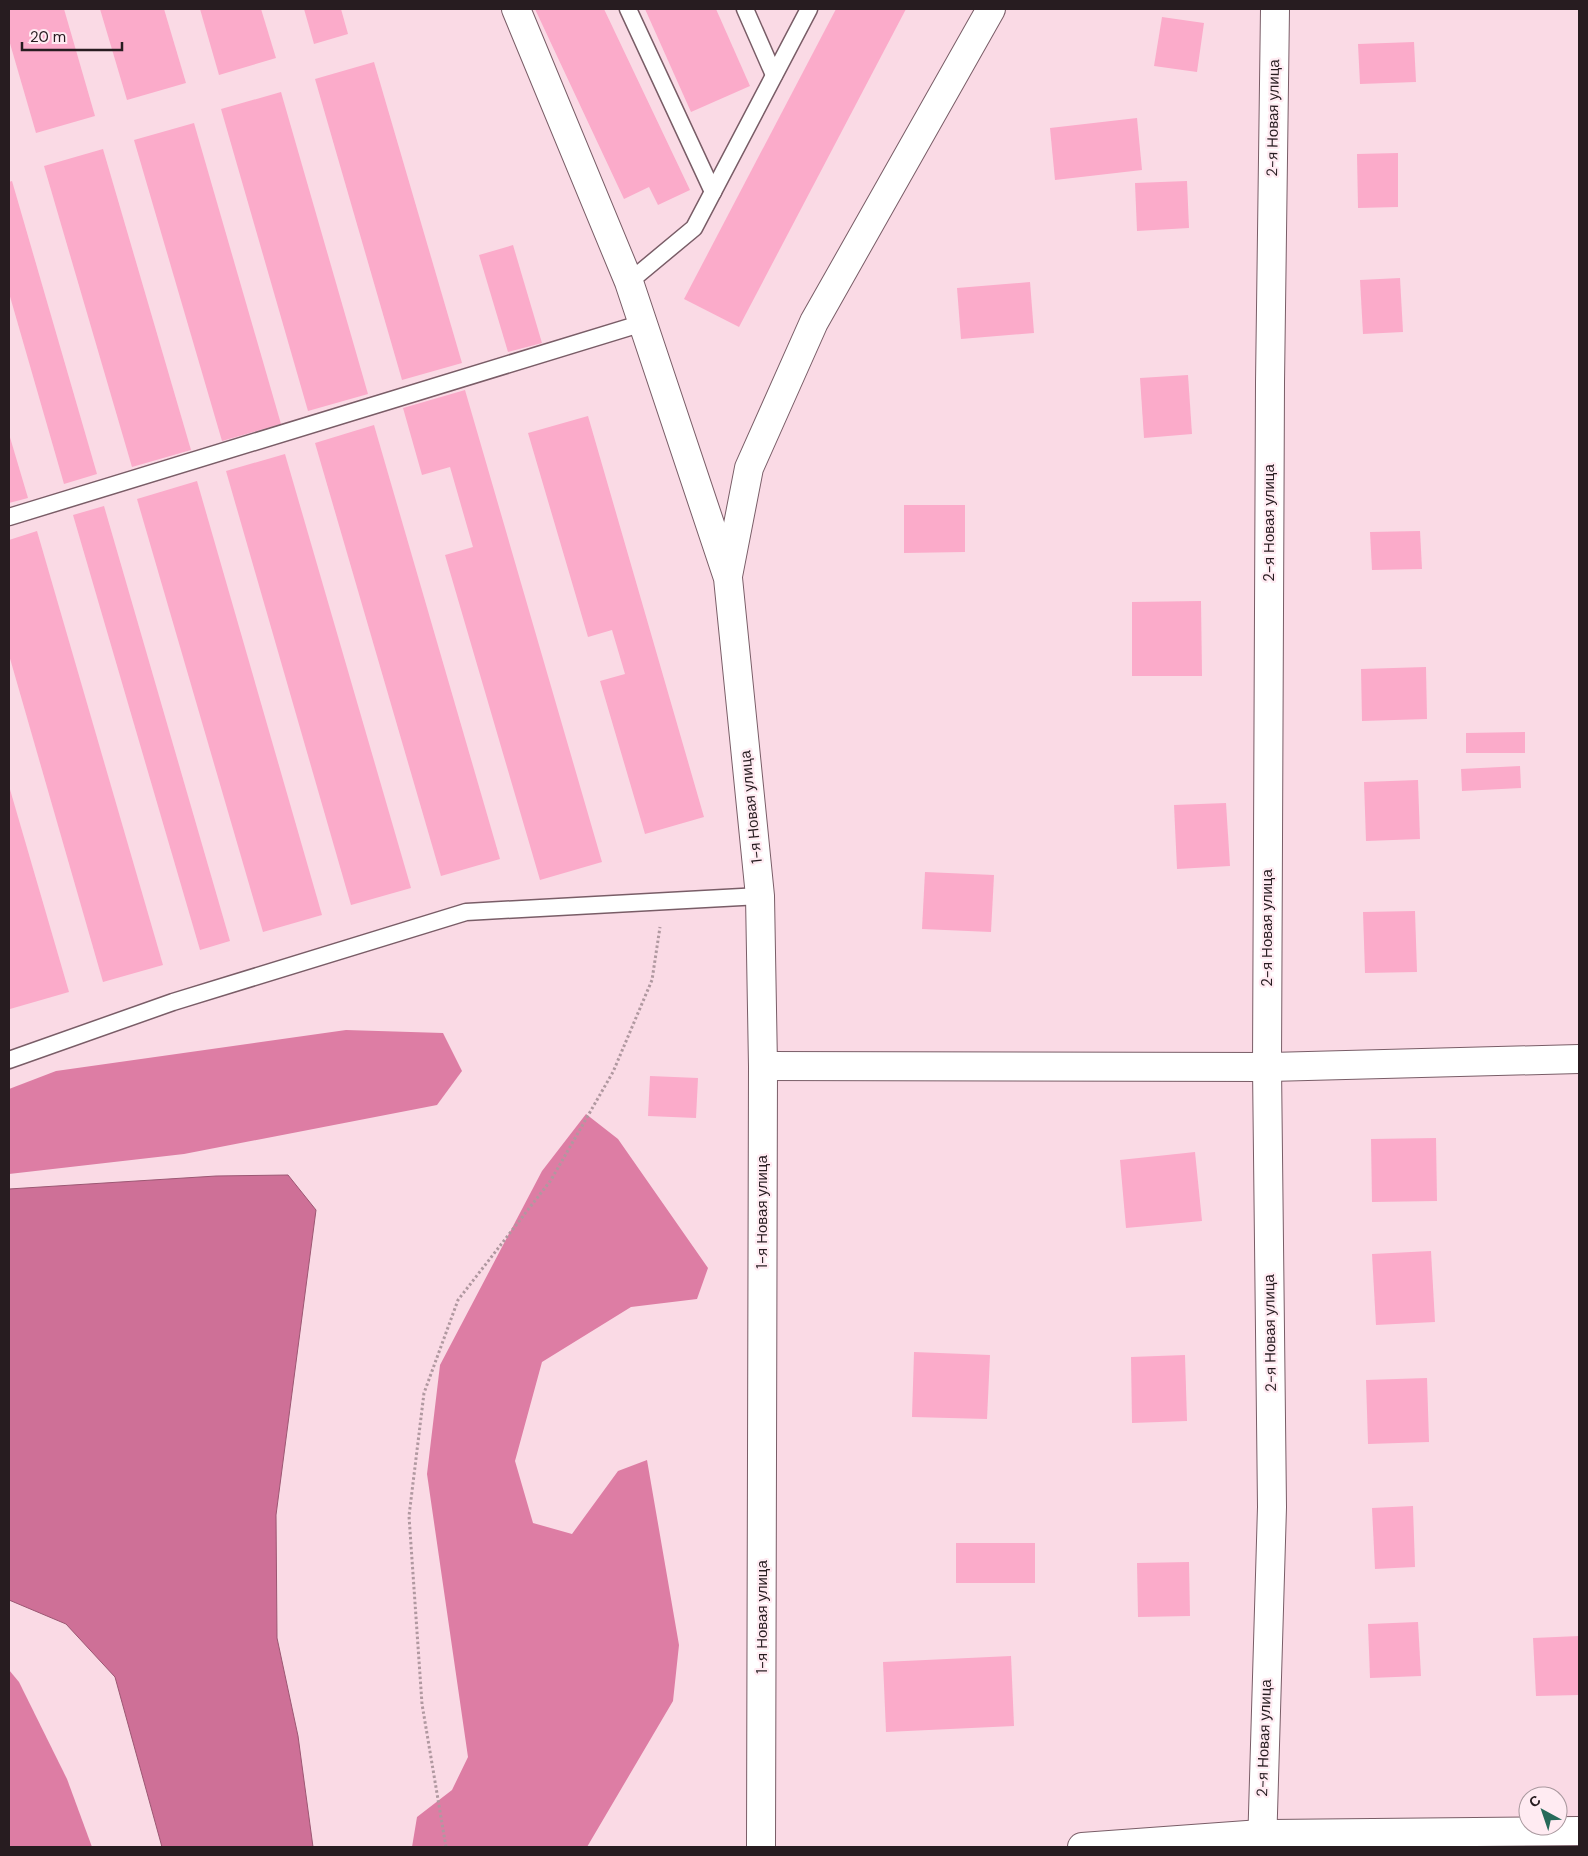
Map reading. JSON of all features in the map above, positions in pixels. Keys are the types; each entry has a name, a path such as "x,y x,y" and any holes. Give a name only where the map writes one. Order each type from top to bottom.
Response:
{"street":[{"path":"516,9 629,282 728,578"},
{"path":"728,578 749,468 814,322 992,9"},
{"name":"2-я Новая улица","path":"1261,1841 1272,1507 1266,1067 1270,383 1275,9"},
{"name":"1-я Новая улица","path":"728,578 760,896 762,1066 761,1847"},
{"path":"762,1066 1266,1067 1579,1059"},
{"path":"1082,1847 1579,1831"}],"lane":[{"path":"628,9 713,192"},
{"path":"745,9 774,75"},
{"path":"629,282 694,228 809,9"},
{"path":"9,517 643,323"},
{"path":"9,1060 173,1002 466,912 760,896"}],"path":[{"path":"446,1847 422,1704 409,1516 424,1394 458,1300 551,1180 613,1072 652,980 664,902"}],"shaded area":[{"path":"346,1030 443,1033 462,1071 437,1105 184,1154 9,1174 9,1089 56,1071"},
{"path":"586,1114 618,1139 708,1268 697,1299 631,1307 542,1362 515,1461 533,1523 572,1534 618,1471 647,1460 679,1645 673,1701 587,1847 412,1847 417,1817 452,1790 468,1757 427,1474 440,1365 542,1171"},
{"path":"288,1175 316,1210 276,1515 277,1638 298,1736 313,1847 162,1847 115,1677 66,1624 9,1600 9,1189 216,1176"},
{"path":"9,1670 19,1682 67,1779 92,1847 9,1847"}],"building":[{"path":"9,9 64,9 95,116 36,133 9,40"},
{"path":"100,9 164,9 186,83 127,100"},
{"path":"200,9 261,9 276,58 219,75"},
{"path":"304,9 341,9 348,34 314,44"},
{"path":"535,9 604,9 690,190 658,205 649,187 624,199"},
{"path":"645,9 716,9 750,86 691,112"},
{"path":"836,9 906,9 739,327 684,299"},
{"path":"1162,17 1204,23 1197,72 1154,66"},
{"path":"1414,42 1416,82 1360,84 1358,44"},
{"path":"374,62 462,363 402,380 315,79"},
{"path":"281,92 368,394 308,411 221,109"},
{"path":"1137,118 1142,170 1055,180 1050,128"},
{"path":"194,123 281,424 222,441 134,140"},
{"path":"103,149 191,450 132,467 44,166"},
{"path":"1398,153 1398,207 1358,208 1357,154"},
{"path":"12,181 97,474 64,484 9,293 9,182"},
{"path":"1187,181 1189,228 1137,231 1135,183"},
{"path":"513,245 542,343 508,352 479,255"},
{"path":"1400,278 1403,332 1363,334 1360,280"},
{"path":"1030,282 1034,333 961,339 957,288"},
{"path":"1188,375 1192,434 1144,438 1140,378"},
{"path":"465,390 602,862 540,880 445,555 473,547 450,467 422,475 403,408"},
{"path":"588,416 704,817 645,834 600,681 625,674 612,630 588,637 528,433"},
{"path":"374,425 500,859 441,876 315,443"},
{"path":"9,434 28,498 9,503"},
{"path":"285,454 411,888 351,905 226,471"},
{"path":"197,481 322,915 263,932 137,499"},
{"path":"904,505 965,505 965,552 904,553"},
{"path":"104,506 230,941 200,950 73,515"},
{"path":"37,531 163,965 103,982 9,655 9,540"},
{"path":"1420,531 1422,569 1372,570 1370,532"},
{"path":"1201,601 1202,676 1132,676 1132,602"},
{"path":"1426,667 1427,719 1362,721 1361,669"},
{"path":"1525,732 1525,753 1466,753 1466,733"},
{"path":"1520,766 1521,788 1462,791 1461,769"},
{"path":"1418,780 1420,839 1366,841 1364,782"},
{"path":"9,786 69,992 10,1009 9,1007"},
{"path":"1226,803 1230,866 1177,869 1174,805"},
{"path":"925,872 994,875 991,932 922,929"},
{"path":"1415,911 1417,972 1365,973 1363,912"},
{"path":"650,1076 698,1078 696,1118 648,1116"},
{"path":"1436,1138 1437,1201 1372,1202 1371,1139"},
{"path":"1195,1152 1202,1221 1126,1228 1120,1160"},
{"path":"1431,1251 1435,1322 1376,1325 1372,1254"},
{"path":"914,1352 990,1355 987,1419 912,1417"},
{"path":"1185,1355 1187,1421 1132,1423 1131,1357"},
{"path":"1427,1378 1429,1442 1368,1444 1366,1380"},
{"path":"1413,1506 1415,1567 1375,1569 1372,1508"},
{"path":"956,1543 1035,1543 1035,1583 956,1583"},
{"path":"1189,1562 1190,1616 1138,1617 1137,1563"},
{"path":"1418,1622 1421,1676 1370,1678 1368,1624"},
{"path":"1579,1636 1579,1695 1536,1696 1533,1638"},
{"path":"1011,1656 1014,1726 886,1732 883,1662"}]}
